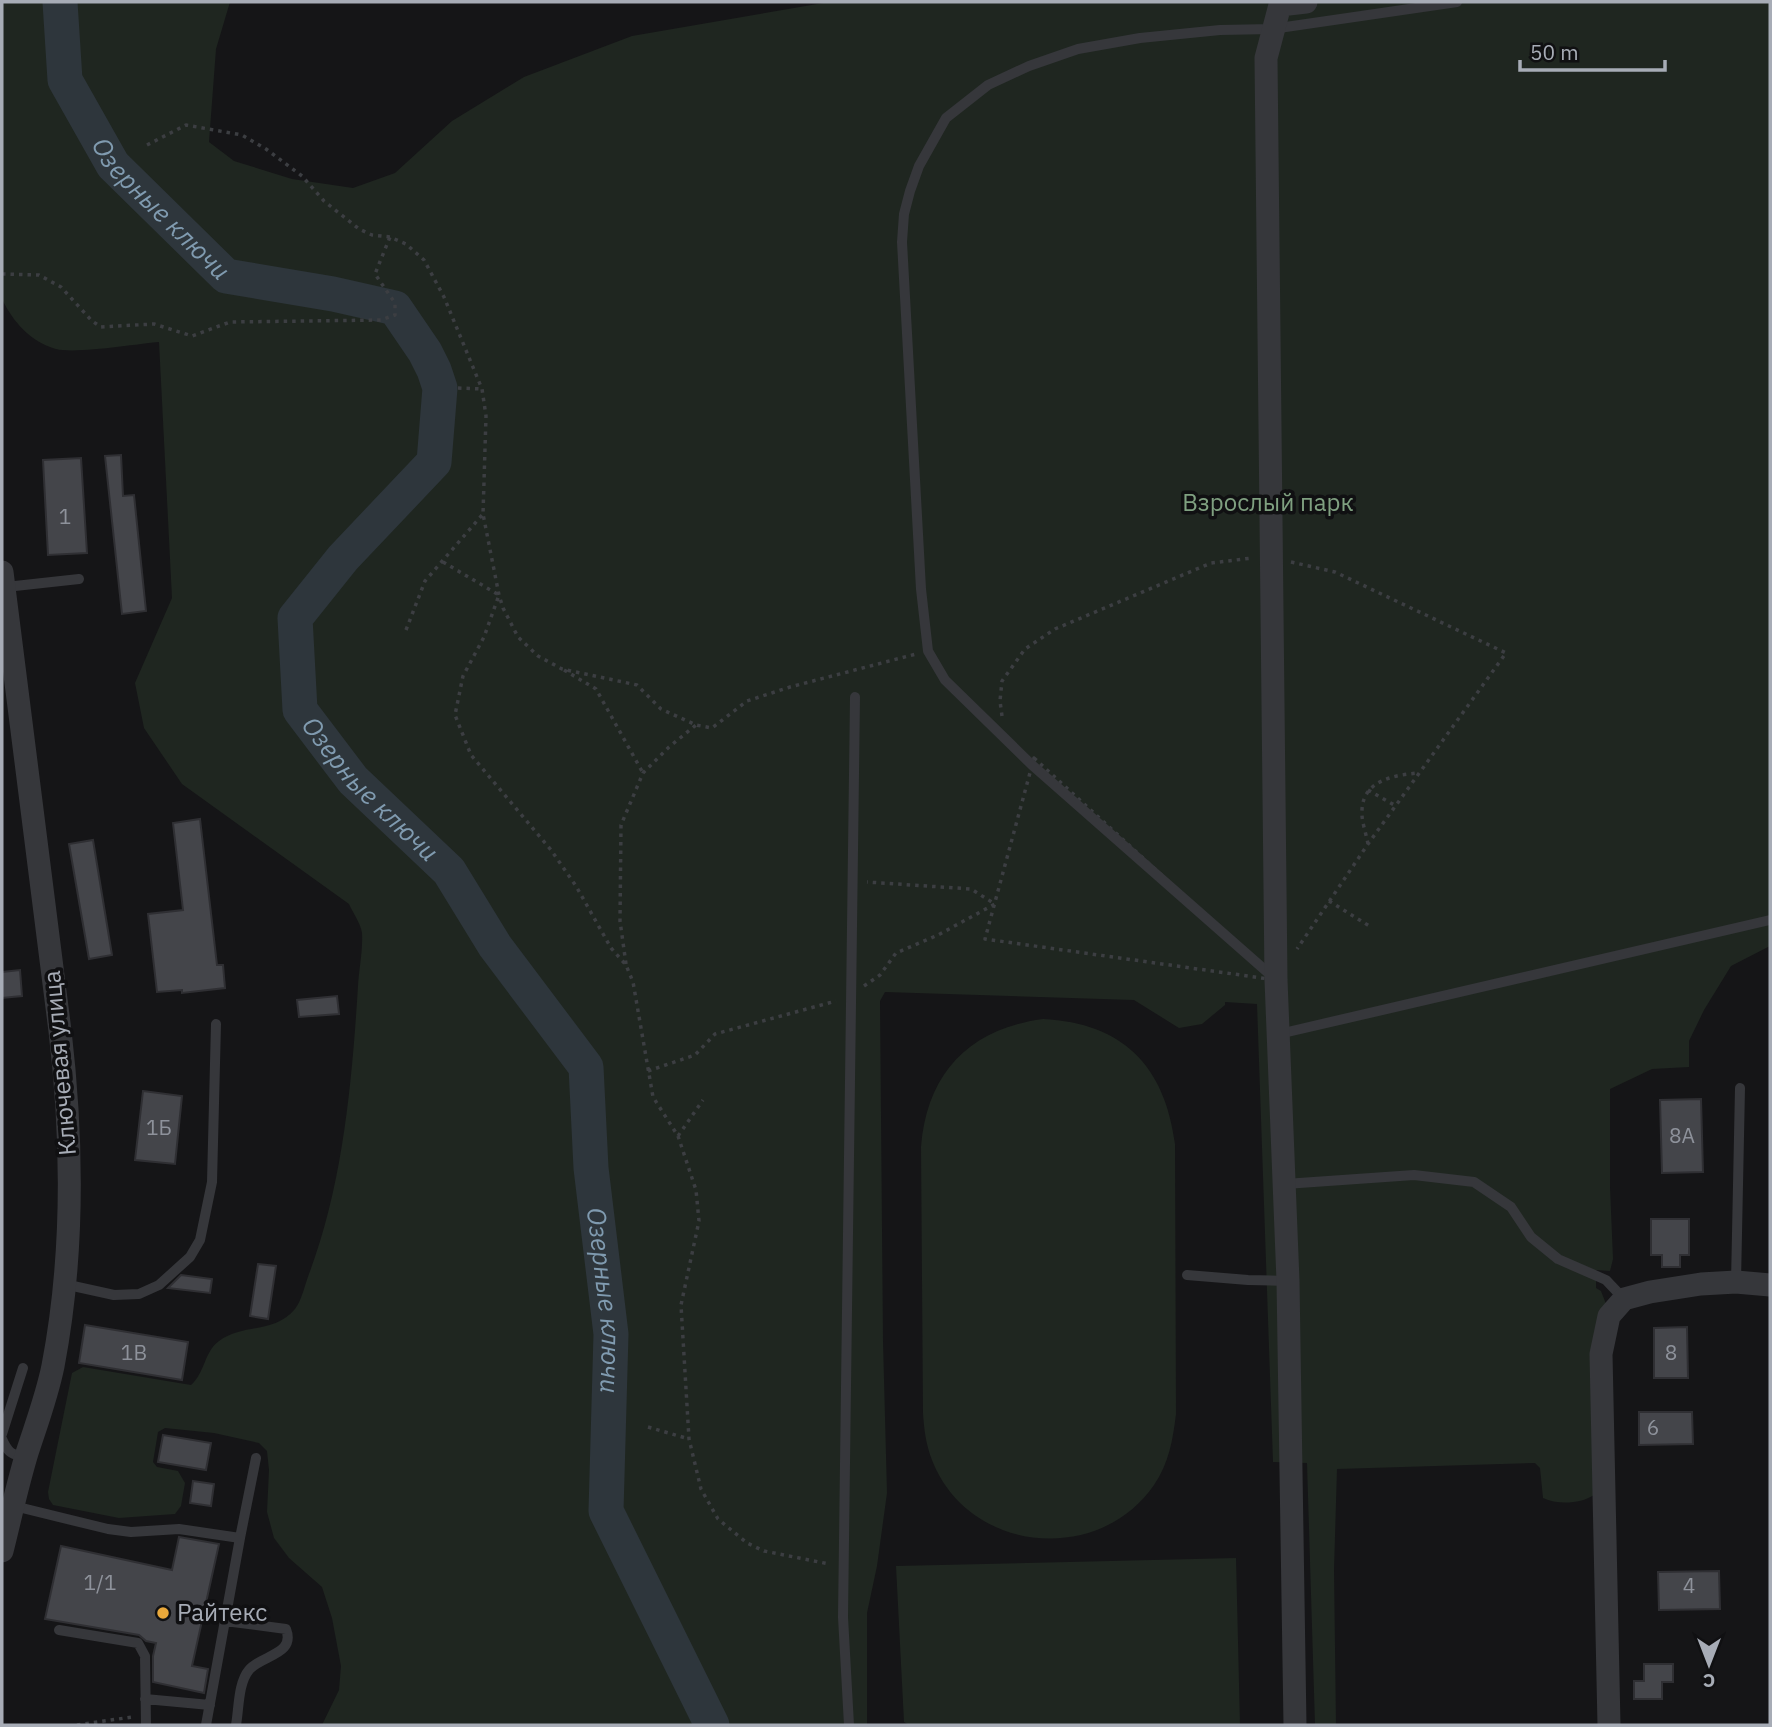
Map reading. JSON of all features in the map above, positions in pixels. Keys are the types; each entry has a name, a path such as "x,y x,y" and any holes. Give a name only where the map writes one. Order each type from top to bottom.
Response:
{"street":[{"path":"1296,1725 1288,1281 1276,980 1266,58 1279,3 1307,2"},
{"name":"Ключевая улица","path":"2,1552 52,1369 64,1284 70,1182 68,1102 6,652 3,581"},
{"path":"1609,1725 1601,1354 1609,1317 1624,1299 1679,1286 1736,1282 1770,1285"}],"lane":[{"path":"1276,980 1032,765 945,680 928,651 921,589 902,242 904,214 925,153 946,118 988,85 1028,66 1078,50 1140,38 1220,30 1272,29 1457,2"},
{"path":"3,581 15,586 79,579"},
{"path":"849,1725 844,1630 855,697"},
{"path":"1279,1034 1770,920"},
{"path":"64,1284 114,1295 139,1294 159,1285 190,1257 200,1240 212,1182 216,1024"},
{"path":"1736,1282 1740,1088"},
{"path":"1285,1184 1414,1175 1474,1182 1511,1207 1531,1237 1558,1259 1606,1280 1624,1299"},
{"path":"1187,1275 1288,1281"},
{"path":"23,1367 2,1437 6,1450 12,1455 26,1457"},
{"path":"206,1725 256,1458"},
{"path":"13,1506 108,1529 131,1532 179,1529 240,1538"},
{"path":"225,1621 286,1629 288,1635 284,1648 247,1671 236,1725"},
{"path":"59,1630 138,1643 145,1656 145,1720"},
{"path":"145,1699 210,1705"}],"path":[{"path":"147,145 186,125 242,135 302,176 324,201 359,229 406,244 424,260 444,297 482,389 486,416 483,514 503,608 518,637 538,656 596,689 643,773"},
{"path":"2,274 40,275 61,287 92,321 101,327 154,324 192,336 230,322 381,320 395,315 395,303 375,274 390,237"},
{"path":"458,388 482,389"},
{"path":"406,630 425,581 483,514"},
{"path":"1003,722 999,701 1002,681 1026,649 1055,629 1211,563 1273,558 1335,572 1506,653 1368,844 1276,980 985,939 1032,765"},
{"path":"443,562 499,595"},
{"path":"499,595 484,637 463,676 455,715 471,755 551,850 611,948 626,965"},
{"path":"562,669 637,685 661,709 696,725 712,727 747,701 928,651"},
{"path":"696,725 643,773 621,825 620,921 626,965 633,982 653,1097 678,1136 696,1190 699,1221 681,1305 689,1439 701,1489 719,1519 747,1543 764,1551 845,1568"},
{"path":"1368,844 1361,809 1368,790 1388,776 1419,772"},
{"path":"1368,790 1396,806"},
{"path":"1329,901 1371,927"},
{"path":"678,1136 703,1100"},
{"path":"648,1427 689,1439"},
{"path":"77,1725 145,1720"}],"green space":[{"name":"Взрослый парк","path":"2,2 230,2 216,49 209,142 234,161 292,179 353,188 395,173 452,121 524,77 632,36 829,2 1770,2 1770,946 1731,966 1689,1041 1689,1067 1652,1069 1610,1089 1613,1259 1610,1271 1596,1270 1596,1288 1601,1291 1606,1304 1594,1495 1569,1502 1555,1502 1543,1498 1540,1468 1535,1463 1337,1469 1334,1570 1336,1725 1315,1725 1307,1463 1273,1462 1257,1004 1225,1002 1225,1005 1202,1024 1179,1028 1134,1000 885,992 880,1001 887,1493 877,1566 867,1613 867,1725 322,1725 339,1690 341,1666 332,1618 322,1587 289,1558 274,1538 267,1512 267,1451 259,1443 214,1433 165,1428 158,1432 153,1462 157,1467 178,1471 185,1483 181,1506 175,1514 119,1518 53,1505 48,1492 72,1373 83,1367 191,1385 199,1375 210,1351 219,1341 238,1332 278,1322 295,1309 321,1240 338,1169 353,1059 362,933 349,904 182,784 144,728 135,683 172,598 159,342 91,350 56,349 24,330 2,299"},
{"path":"1043,1019 1071,1022 1096,1029 1117,1040 1135,1054 1150,1071 1170,1116 1175,1144 1176,1414 1170,1451 1163,1468 1154,1485 1130,1511 1101,1528 1069,1537 1036,1538 1003,1530 974,1515 950,1491 928,1449 923,1413 921,1147 932,1097 943,1076 957,1059 974,1044 994,1033 1017,1024"},
{"path":"1236,1558 1240,1725 909,1725 904,1722 896,1566"}],"building":[{"path":"121,455 123,496 134,495 146,611 122,614 105,456"},
{"path":"81,458 87,553 48,555 43,460"},
{"path":"200,819 217,965 223,965 225,988 182,993 182,990 157,992 148,914 183,910 173,823"},
{"path":"93,840 112,955 89,959 69,844"},
{"path":"20,970 22,996 2,998 2,972"},
{"path":"337,996 339,1014 299,1017 297,1000"},
{"path":"143,1091 182,1096 175,1164 135,1160"},
{"path":"1701,1099 1703,1172 1662,1173 1660,1100"},
{"path":"1651,1219 1689,1219 1689,1255 1680,1255 1680,1267 1662,1267 1662,1255 1651,1255"},
{"path":"258,1264 276,1266 268,1319 250,1316"},
{"path":"181,1275 212,1279 210,1293 168,1288"},
{"path":"85,1325 188,1342 182,1380 79,1363"},
{"path":"1687,1327 1688,1378 1654,1378 1654,1328"},
{"path":"1639,1412 1692,1412 1693,1444 1639,1445"},
{"path":"163,1435 211,1443 206,1470 158,1462"},
{"path":"193,1481 214,1484 211,1506 190,1503"},
{"path":"179,1537 219,1544 192,1666 208,1669 204,1693 153,1682 156,1643 146,1641 139,1635 45,1619 61,1546 172,1570"},
{"path":"1719,1571 1720,1609 1659,1610 1658,1572"},
{"path":"1644,1664 1673,1664 1673,1682 1662,1682 1662,1699 1634,1699 1634,1681 1644,1681"}],"waterway":[{"name":"Озерные ключи","path":"60,2 65,80 113,165 226,276 333,294 395,308 434,370 440,388 434,462 343,558 295,618 300,710 353,780 449,871 495,946 586,1067 591,1168 611,1334 606,1511 712,1725"}],"place":[{"name":"Райтекс","path":"163,1613"}]}
